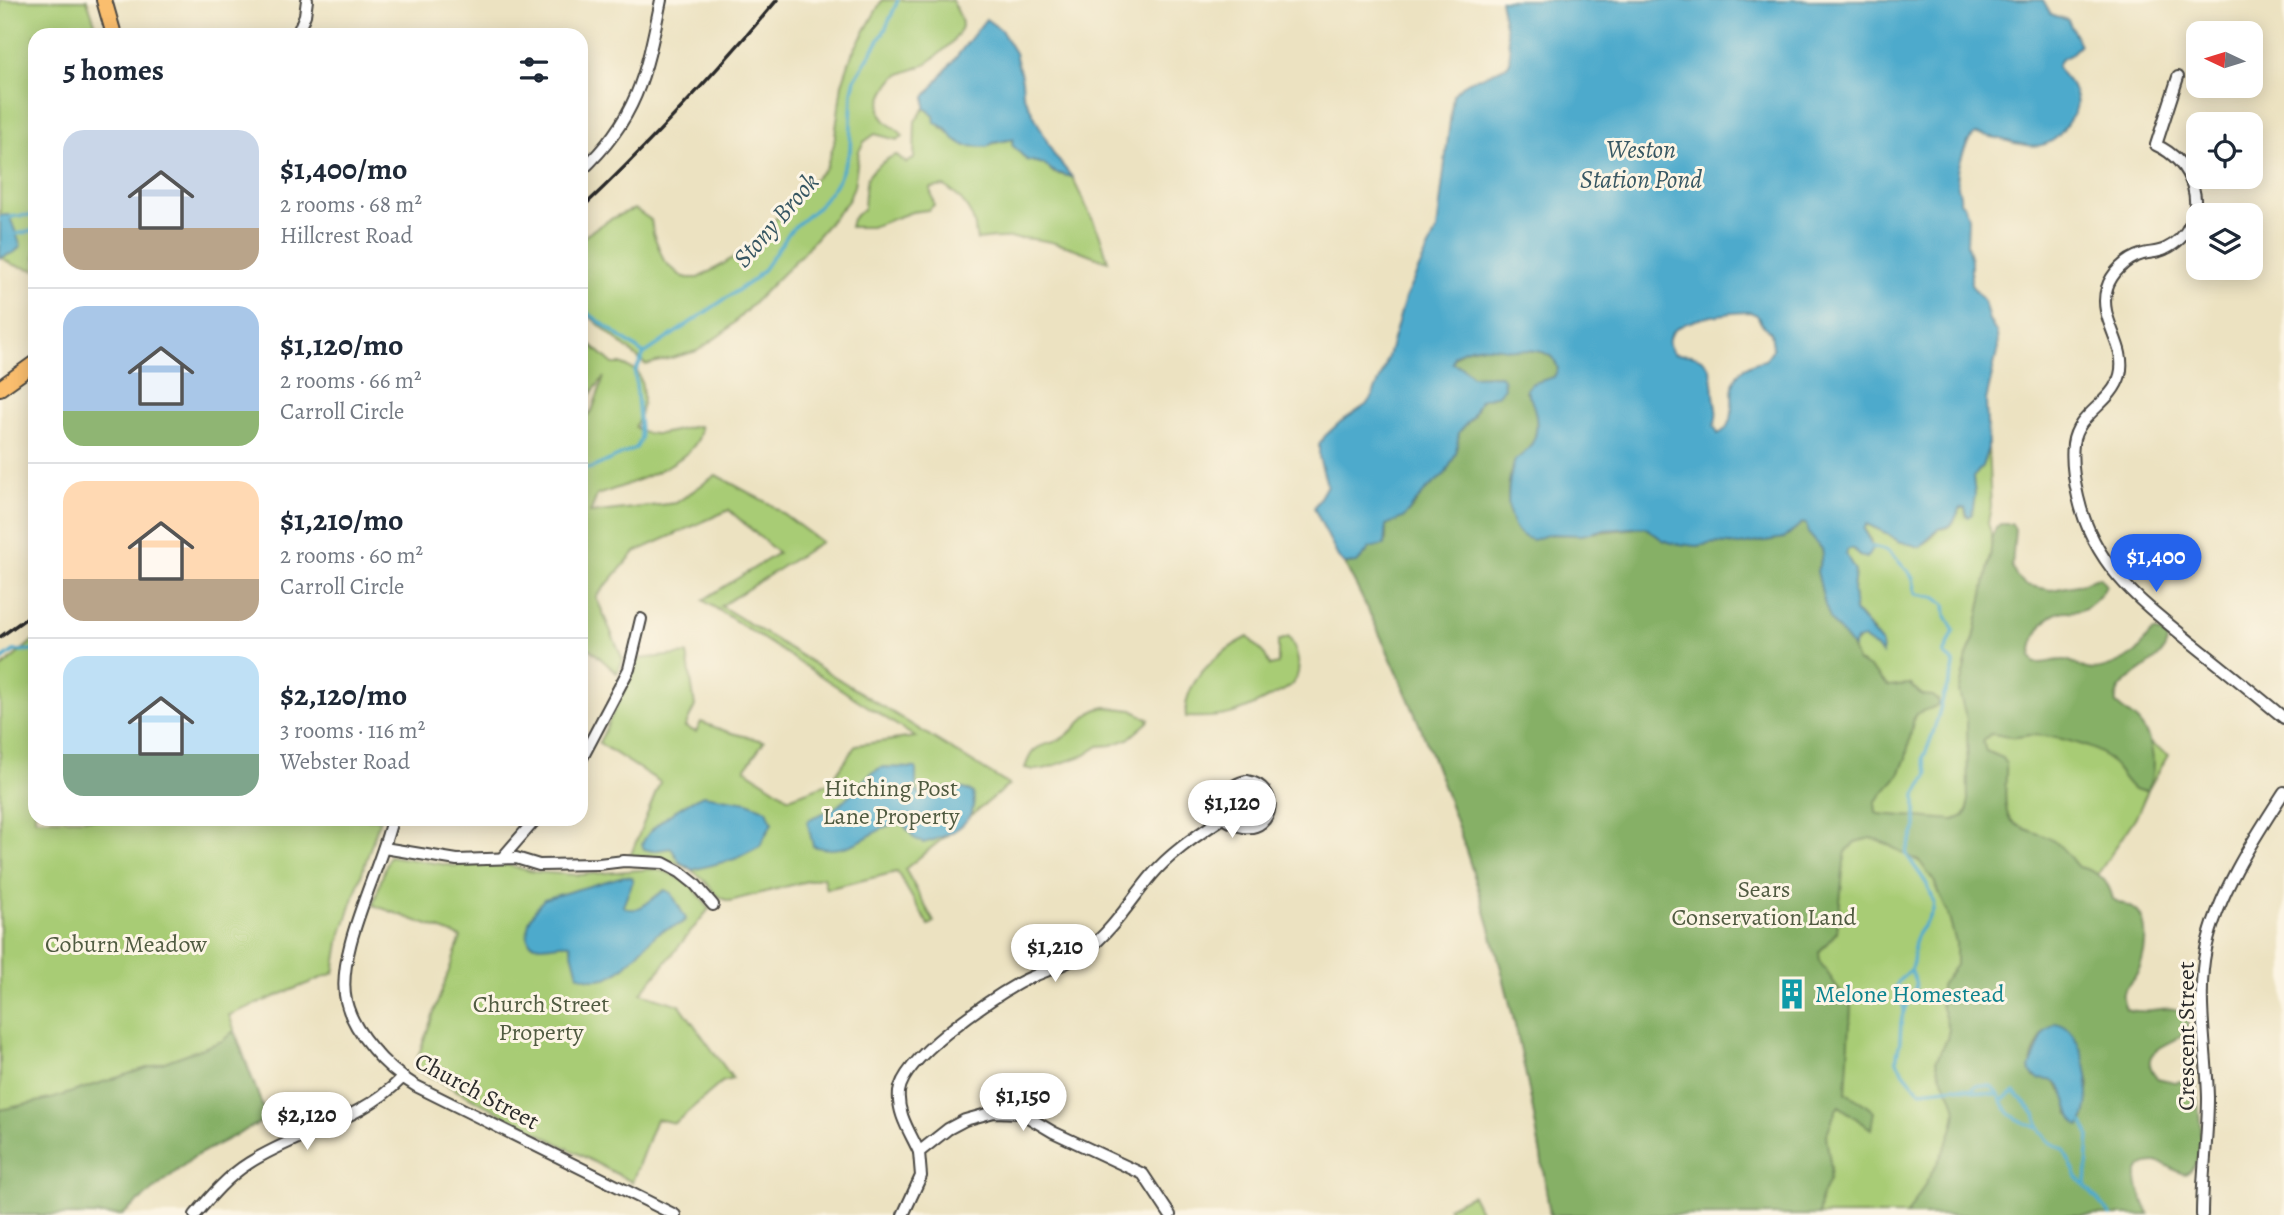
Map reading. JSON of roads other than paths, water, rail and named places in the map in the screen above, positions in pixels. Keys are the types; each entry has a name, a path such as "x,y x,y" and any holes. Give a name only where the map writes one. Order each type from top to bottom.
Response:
{"main road":[{"path":"104,0 112,28"},
{"path":"0,388 28,367"}],"street":[{"path":"300,28 307,0"},
{"path":"588,163 618,130 637,98 649,61 661,0"},
{"path":"2178,77 2156,145 2166,150 2189,176 2196,210 2191,224 2181,238 2169,248 2140,255 2126,262 2113,276 2107,288 2104,309 2121,359 2120,373 2109,394 2081,422 2076,433 2073,454 2076,488 2090,536 2119,579 2152,611 2284,718"},
{"path":"588,747 629,669 641,619"},
{"path":"903,1215 920,1176 919,1152 904,1123 899,1093 902,1081 927,1049 1018,984 1084,953 1107,933 1160,866 1223,818 1226,794 1237,784 1255,783 1264,789 1268,796 1269,811 1263,821 1257,825 1241,827 1223,818"},
{"name":"Crescent Street","path":"2202,1215 2207,1124 2203,998 2206,950 2217,915 2239,866 2284,792"},
{"name":"Church Street","path":"390,826 347,959 344,987 357,1028 382,1060 402,1078 675,1215"},
{"path":"503,857 530,826"},
{"path":"384,848 457,860 516,858 539,865 624,861 663,863 695,884 713,905"},
{"path":"195,1215 218,1188 247,1163 378,1101 402,1078"},
{"path":"919,1152 948,1129 965,1120 994,1112 1021,1113 1053,1132 1143,1174 1170,1215"}],"water":[{"name":"Weston Station Pond","path":"1500,0 2043,0 2051,14 2068,20 2080,45 2060,60 2057,66 2072,87 2077,103 2074,114 2065,127 2056,138 2036,146 1976,134 1968,142 1962,157 1957,180 1960,202 1968,217 1967,245 1971,261 1971,285 1984,301 1989,320 1997,334 1998,348 1986,401 1988,448 1982,466 1973,478 1975,495 1972,515 1968,517 1965,508 1960,508 1950,526 1937,530 1920,547 1898,541 1867,524 1864,529 1873,547 1867,558 1860,556 1854,549 1848,549 1846,554 1855,571 1855,611 1881,643 1882,654 1864,638 1856,640 1853,648 1831,621 1817,571 1822,549 1808,533 1806,524 1802,523 1784,538 1739,545 1716,543 1696,546 1671,543 1645,527 1602,530 1582,535 1550,534 1533,540 1522,535 1511,518 1508,494 1515,460 1531,445 1537,428 1534,409 1526,389 1531,384 1554,377 1558,369 1551,356 1537,351 1476,347 1468,348 1454,356 1452,363 1472,376 1500,375 1504,388 1497,395 1480,400 1472,417 1459,432 1456,453 1446,473 1424,492 1403,518 1386,525 1384,545 1370,548 1357,563 1345,564 1339,559 1314,508 1327,485 1319,457 1319,445 1339,423 1366,405 1384,370 1405,298 1437,230 1453,95 1465,84 1509,64 1510,50","holes":["1741,312 1757,315 1762,325 1771,332 1773,349 1765,360 1747,366 1738,375 1733,385 1731,418 1727,427 1718,434 1714,426 1716,410 1710,369 1698,357 1674,354 1669,342 1672,333 1695,320"]},
{"path":"986,19 1001,30 1015,53 1023,94 1054,155 1072,177 1054,172 1044,164 1027,160 1012,145 1013,139 987,147 966,146 954,139 946,128 935,123 934,115 925,108 925,97"},
{"path":"0,215 9,215 21,246 15,252 0,258"},
{"path":"883,767 916,768 918,793 961,788 973,793 971,813 960,827 923,843 914,838 903,824 894,824 842,848 813,846 807,821 836,807 870,774"},
{"path":"703,795 748,802 767,810 772,823 760,846 735,859 693,870 680,862 671,848 652,851 644,849 642,844 652,829 678,809"},
{"path":"624,876 631,877 633,881 623,906 629,909 639,908 665,890 672,894 686,919 658,933 623,968 603,979 578,975 570,944 540,946 530,943 528,925 544,899"},
{"path":"2055,1023 2066,1027 2074,1037 2086,1067 2088,1101 2080,1126 2071,1115 2061,1087 2056,1082 2038,1079 2031,1073 2030,1068 2044,1032"}],"waterway":[{"name":"Stony Brook","path":"588,468 636,448 641,439 635,372 644,354 753,280 764,269 791,230 818,207 838,181 850,151 855,79 885,30 898,0"},
{"path":"0,220 28,215"},
{"path":"12,235 28,232"},
{"path":"588,313 644,354"},
{"path":"1873,547 1888,551 1908,571 1916,594 1935,597 1945,604 1946,616 1954,631 1944,655 1954,663 1953,672 1923,758 1928,774 1916,795 1916,827 1906,853 1928,887 1934,906 1915,939 1911,967 1897,985 1904,1009"},
{"name":"Stony Brook","path":"0,661 14,651 28,650"},
{"path":"1910,970 1915,987 1902,1018 1897,1058 1901,1068 1921,1091 1955,1087 1996,1095"},
{"path":"1971,1090 1976,1085 1991,1086 2009,1113 2038,1128"},
{"path":"2003,1099 2015,1092 2035,1114 2041,1132 2050,1142 2064,1150 2077,1177 2111,1215"},
{"path":"2083,1123 2089,1135 2086,1185"}],"railway":[{"path":"588,202 682,107 777,0"},
{"path":"0,637 28,617"}],"place":[{"name":"Melone Homestead","path":"1792,994"}],"park label":[{"name":"Hitching Post Lane Property","path":"891,802"},
{"name":"Sears Conservation Land","path":"1764,903"},
{"name":"Coburn Meadow","path":"126,944"},
{"name":"Church Street Property","path":"541,1018"}]}
